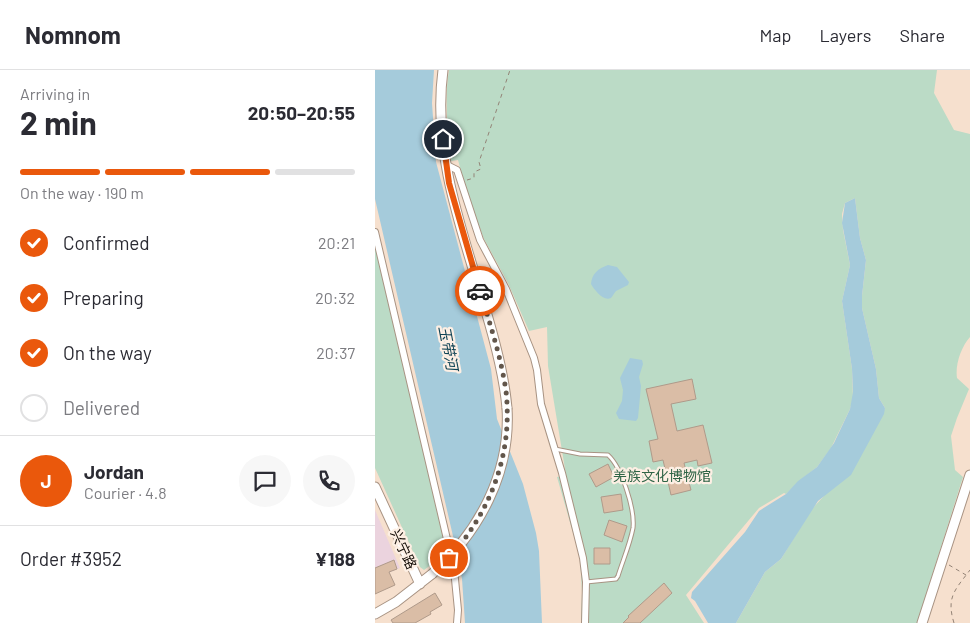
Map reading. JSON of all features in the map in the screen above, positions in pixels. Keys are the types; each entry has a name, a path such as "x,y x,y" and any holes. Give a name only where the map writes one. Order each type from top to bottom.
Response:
{"main road":[{"path":"375,614 396,602 420,584 463,543 489,502 502,462 506,436 507,408 504,382 495,342 453,196 447,165 441,115 443,70"},
{"path":"921,623 970,475"},
{"name":"兴宁路","path":"375,487 420,584"}],"street":[{"path":"447,165 457,170 480,240 506,289 532,349 537,370 541,404 580,544 586,582 585,623"},
{"path":"375,232 454,569 457,623"}],"lane":[{"path":"555,449 580,454 608,455 622,478 633,517 633,528 616,579 586,582"}],"path":[{"path":"461,182 474,178 474,172 482,167 479,162 510,70"},
{"path":"941,560 966,575"},
{"path":"954,623 951,595 970,570"}],"shaded area":[{"path":"375,510 400,568 375,578"}],"green space":[{"name":"羌族文化博物馆","path":"449,70 937,70 934,93 954,130 970,134 970,337 959,356 957,368 957,378 969,389 951,436 955,470 963,477 917,623 736,623 765,572 781,559 811,510 823,497 885,408 879,398 876,369 862,308 866,260 860,238 855,198 845,203 842,214 850,265 842,301 852,369 853,398 850,409 831,448 817,467 786,494 784,493 759,508 686,595 704,623 581,623 580,557 557,477 566,475 548,366 547,327 529,331 508,283 484,239 467,194 458,160 451,161 447,104"},
{"path":"375,246 447,550 439,559 424,570 420,567 375,468"}],"water":[{"name":"玉带河","path":"375,70 434,70 432,103 436,162 491,369 497,419 523,484 536,533 539,551 542,623 465,623 462,579 456,549 375,199"},
{"path":"855,198 860,238 866,260 862,308 876,369 879,398 885,408 884,414 851,475 818,501 781,559 765,572 736,623 708,623 695,601 691,598 692,592 745,532 759,511 786,494 798,481 817,467 834,443 850,409 853,392 852,369 842,301 850,265 842,223 845,203"},
{"path":"608,265 617,267 629,282 628,285 616,291 608,299 599,294 591,284 596,272"},
{"path":"630,358 642,360 643,364 639,377 641,386 638,418 636,421 619,419 616,413 622,401 623,390 620,378"}],"building":[{"path":"692,379 696,399 671,404 677,431 703,425 712,463 698,466 697,460 684,463 691,490 671,495 663,460 653,462 649,441 658,439 646,389"},
{"path":"608,464 614,477 596,487 589,474"},
{"path":"621,494 623,510 604,513 601,497"},
{"path":"609,520 627,526 622,542 604,535"},
{"path":"594,548 610,548 610,564 594,564"},
{"path":"394,560 397,569 389,572 395,585 375,594 375,568"},
{"path":"664,583 672,593 640,623 623,623 628,616"},
{"path":"435,593 442,605 430,612 431,614 415,623 393,623 391,620"}],"way so far":[{"path":"449,558 471,532 489,502 498,478 506,436 506,392 495,342 480,291"}],"route":[{"path":"443,139 449,183 480,291"}]}
